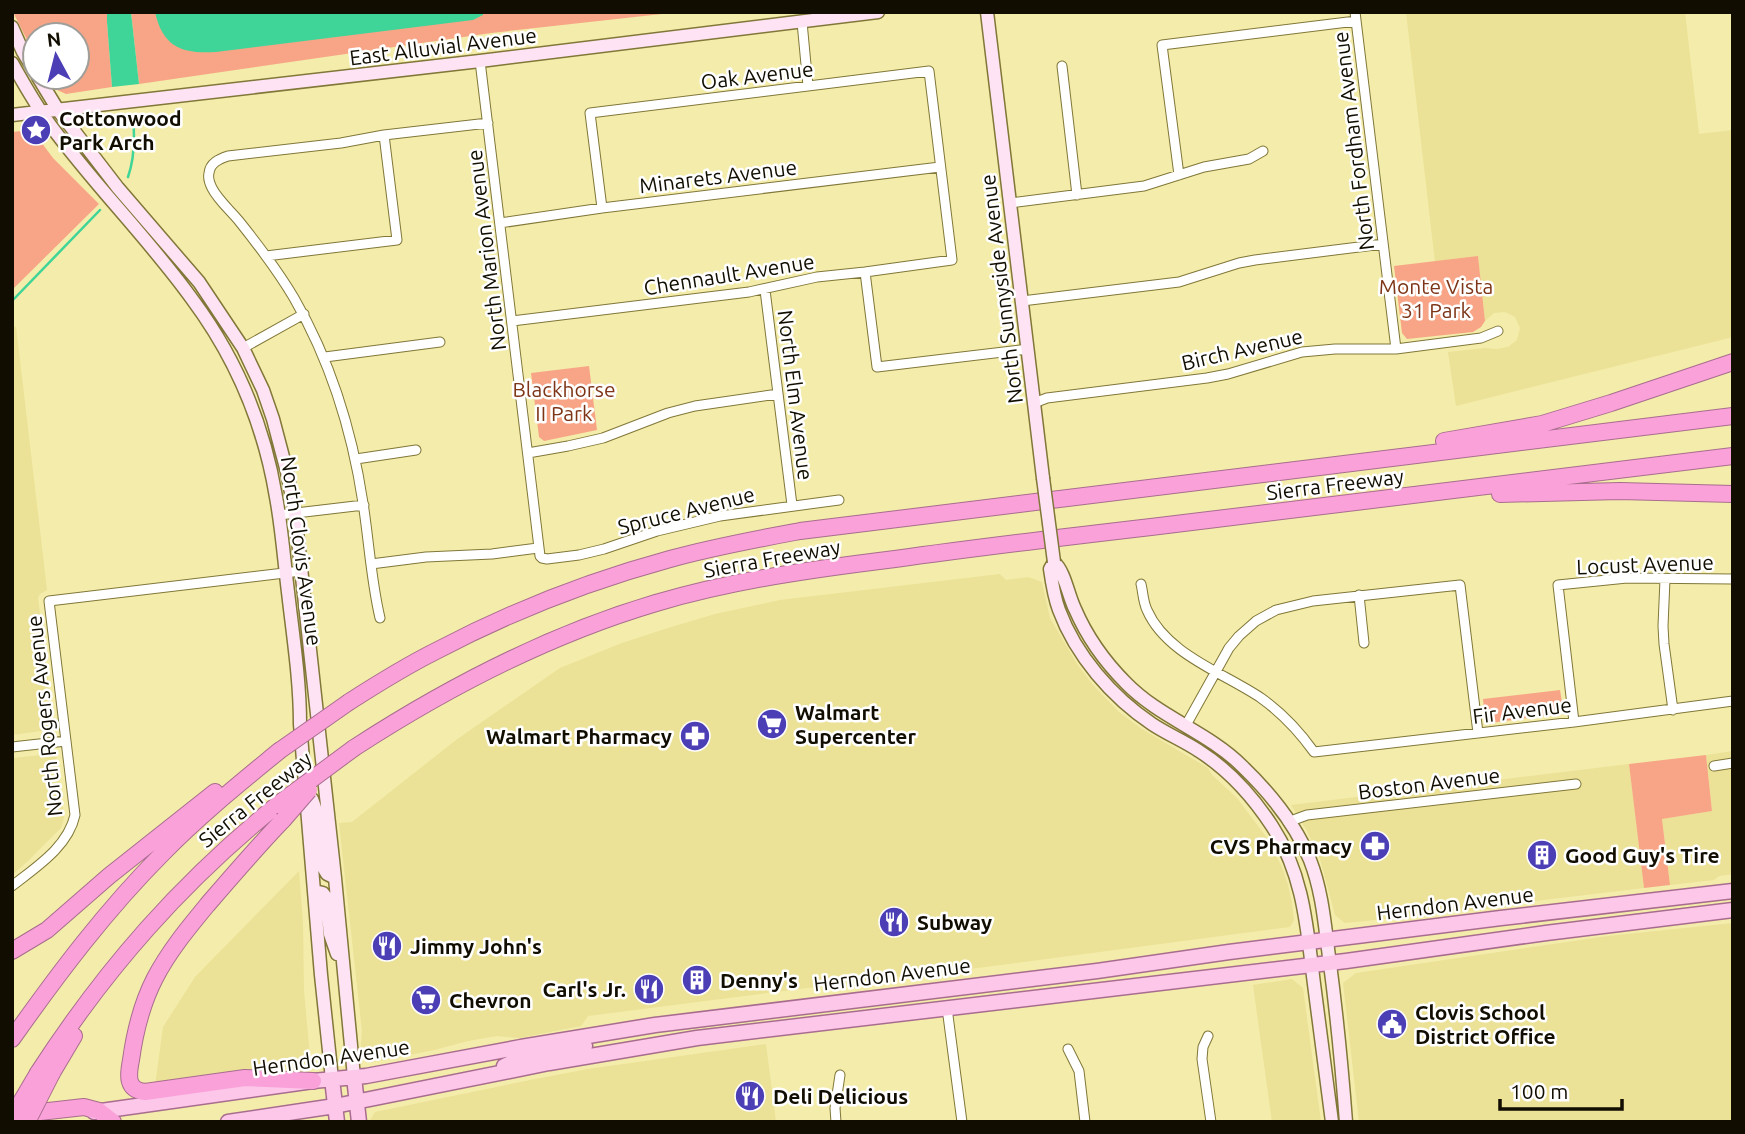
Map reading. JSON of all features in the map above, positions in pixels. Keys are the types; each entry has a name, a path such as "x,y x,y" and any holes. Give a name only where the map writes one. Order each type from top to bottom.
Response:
{"highway":[{"path":"1277,473 1542,424 1733,362"},
{"name":"Sierra Freeway","path":"12,1040 86,937 162,853 223,796 279,751 349,702 437,650 492,623 600,580 671,558 800,531 1733,416"},
{"name":"Sierra Freeway","path":"12,1116 45,1073 96,989 118,961 195,877 237,838 280,812 329,767 402,717 514,657 610,619 656,603 726,585 796,572 971,548 1733,456"},
{"path":"1438,492 1499,494 1620,491 1733,494"},
{"path":"12,951 47,930 109,876 247,767 279,751"},
{"path":"280,812 242,865 183,933 155,978 141,1012 130,1062 129,1082 138,1091 145,1092 245,1078 313,1081"},
{"path":"27,1122 45,1073"},
{"path":"12,1116 84,1107 99,1111 113,1122"}],"main road":[{"name":"East Alluvial Avenue","path":"12,115 878,12"},
{"name":"North Sunnyside Avenue","path":"987,12 1054,562 1050,569 1056,601 1069,631 1090,665 1115,693 1144,718 1201,752 1238,783 1263,812 1279,837 1300,887 1332,1122"},
{"path":"12,27 21,47"},
{"name":"North Clovis Avenue","path":"12,63 41,112 211,326 249,397 267,451 279,515 300,691 300,724 314,891 337,1122"},
{"name":"North Clovis Avenue","path":"46,91 118,188 199,282 243,348 273,419 295,513 359,1122"},
{"path":"181,285 195,289 225,333 243,348"},
{"name":"North Sunnyside Avenue","path":"1054,562 1060,567 1070,599 1084,628 1126,683 1155,706 1224,750 1243,767 1273,801 1304,846 1321,897 1342,1056 1346,1122"},
{"path":"1056,601 1065,606 1098,663 1126,683"},
{"path":"1090,665 1162,722 1176,728 1186,725"},
{"path":"1201,752 1229,765 1248,782 1273,815 1280,821 1288,822"},
{"path":"305,778 319,819 325,872 335,878"},
{"path":"314,891 323,893 326,897 330,934 344,974"},
{"path":"1623,923 1666,909 1718,902 1726,899 1731,891"},
{"name":"Herndon Avenue","path":"18,1122 354,1077 603,1033 717,1017 1731,891"},
{"name":"Herndon Avenue","path":"229,1122 335,1106 603,1053 697,1038 1311,965 1733,910"},
{"path":"947,1009 949,1000 954,998 1058,985 1097,971"},
{"path":"795,1027 832,1013 935,1001 944,998 950,989"},
{"path":"603,1053 611,1042 684,1031 717,1017"},
{"path":"477,1078 523,1058 587,1046 603,1033"},
{"path":"1326,1075 1330,1075 1335,1083 1337,1105 1346,1122"}],"street":[{"path":"1179,175 1163,45 1356,16"},
{"name":"North Fordham Avenue","path":"1356,16 1396,349"},
{"path":"802,22 808,86"},
{"name":"North Marion Avenue","path":"480,61 538,548 542,558"},
{"path":"1062,66 1077,195"},
{"name":"Oak Avenue","path":"602,208 590,113 929,71 940,167"},
{"path":"380,618 356,459 348,424 325,357 283,279 211,188 209,172 216,161 228,156 488,123"},
{"path":"266,256 397,240 384,135"},
{"path":"1010,203 1144,186 1205,167 1249,159 1263,151"},
{"name":"Minarets Avenue","path":"500,223 940,167"},
{"name":"Chennault Avenue","path":"512,321 765,290 817,277 952,260 940,167"},
{"path":"1022,301 1179,282 1255,260 1383,244"},
{"path":"865,272 877,367 1028,349"},
{"name":"North Elm Avenue","path":"765,290 792,505"},
{"path":"243,348 304,314"},
{"name":"Birch Avenue","path":"1034,403 1047,398 1228,374 1302,352 1396,349 1481,338 1498,331"},
{"path":"325,357 440,342"},
{"path":"528,453 603,438 668,413 778,394"},
{"path":"356,459 416,450"},
{"name":"Spruce Avenue","path":"542,558 579,555 657,531 720,516 839,500"},
{"path":"279,515 364,505"},
{"path":"371,564 538,548"},
{"path":"286,573 301,571"},
{"name":"North Rogers Avenue","path":"12,886 62,842 72,827 75,815 49,601 286,573"},
{"name":"Locust Avenue","path":"1574,722 1558,585 1627,578 1733,579"},
{"path":"1665,579 1664,644 1673,710"},
{"path":"1142,583 1147,610 1155,623 1172,643 1215,672"},
{"path":"1186,725 1229,648 1256,621 1276,610 1313,601 1460,584 1478,733"},
{"path":"1359,595 1364,643"},
{"name":"Fir Avenue","path":"1215,672 1275,709 1289,721 1314,752 1733,701"},
{"path":"12,747 66,741"},
{"path":"1714,766 1733,763"},
{"name":"Boston Avenue","path":"1288,822 1307,815 1576,784"},
{"path":"947,1009 962,1122"},
{"path":"1208,1036 1202,1059 1210,1122"},
{"path":"1068,1049 1079,1071 1085,1122"},
{"path":"836,1122 835,1108 840,1075"}],"shaded area":[{"path":"107,12 131,12 139,84 112,87"},
{"path":"155,12 483,12 483,15 473,20 216,52 194,52 184,50 169,41 163,34"},
{"path":"1406,12 1685,12 1699,134 1733,130 1733,337 1456,406 1448,352 1508,347 1517,340 1520,328 1515,317 1505,312 1494,313 1485,321 1478,257 1435,262"},
{"path":"16,326 47,590 38,598 54,726 48,730 12,735 12,329"},
{"path":"1000,574 1006,580 1028,577 1042,582 1050,618 1077,664 1094,686 1119,712 1142,729 1208,768 1237,798 1267,838 1282,867 1292,903 1294,920 1290,927 962,970 957,965 929,969 926,973 588,1016 581,1026 519,1038 497,1036 369,1063 360,1056 362,1031 339,823 352,822 456,740 560,668 622,643 715,614 780,600"},
{"path":"1733,751 1733,874 1719,876 1714,880 1670,885 1662,819 1712,811 1706,755"},
{"path":"51,754 57,758 63,822 61,828 12,875 12,758"},
{"path":"1629,764 1644,888 1527,902 1520,898 1503,900 1498,908 1345,923 1335,915 1320,859 1291,805"},
{"path":"299,871 310,1057 304,1064 155,1086 163,1027 195,977"},
{"path":"1733,923 1733,1122 1359,1122 1343,983 1356,973 1608,936"},
{"path":"1292,979 1303,988 1321,1122 1272,1122 1253,985"},
{"path":"766,1044 776,1122 369,1122 375,1112 530,1080 588,1069"}],"green space":[{"path":"13,12 107,12 112,87 91,90 91,21 21,21 21,28"},
{"path":"131,12 680,12 491,33 139,84"},
{"path":"59,91 86,91 66,94"},
{"path":"32,130 53,158 99,204 12,290 12,132"},
{"name":"Monte Vista 31 Park","path":"1478,256 1485,321 1481,327 1473,332 1407,339 1402,333 1394,266"},
{"name":"Blackhorse II Park","path":"589,366 597,430 544,441 539,437 531,373"},
{"path":"1560,690 1563,709 1558,714 1490,723 1485,718 1483,699"},
{"path":"1706,755 1712,811 1662,819 1670,885 1644,888 1629,764"}],"waterway":[{"path":"128,177 134,147 133,117"},
{"path":"12,301 100,210"}],"place":[{"name":"Cottonwood Park Arch","path":"36,130"},
{"name":"Walmart Supercenter","path":"772,724"},
{"name":"Walmart Pharmacy","path":"695,736"},
{"name":"CVS Pharmacy","path":"1375,846"},
{"name":"Good Guy's Tire","path":"1542,855"},
{"name":"Subway","path":"894,922"},
{"name":"Jimmy John's","path":"387,946"},
{"name":"Denny's","path":"697,980"},
{"name":"Carl's Jr.","path":"649,989"},
{"name":"Chevron","path":"426,1000"},
{"name":"Clovis School District Office","path":"1392,1024"},
{"name":"Deli Delicious","path":"750,1096"}]}
